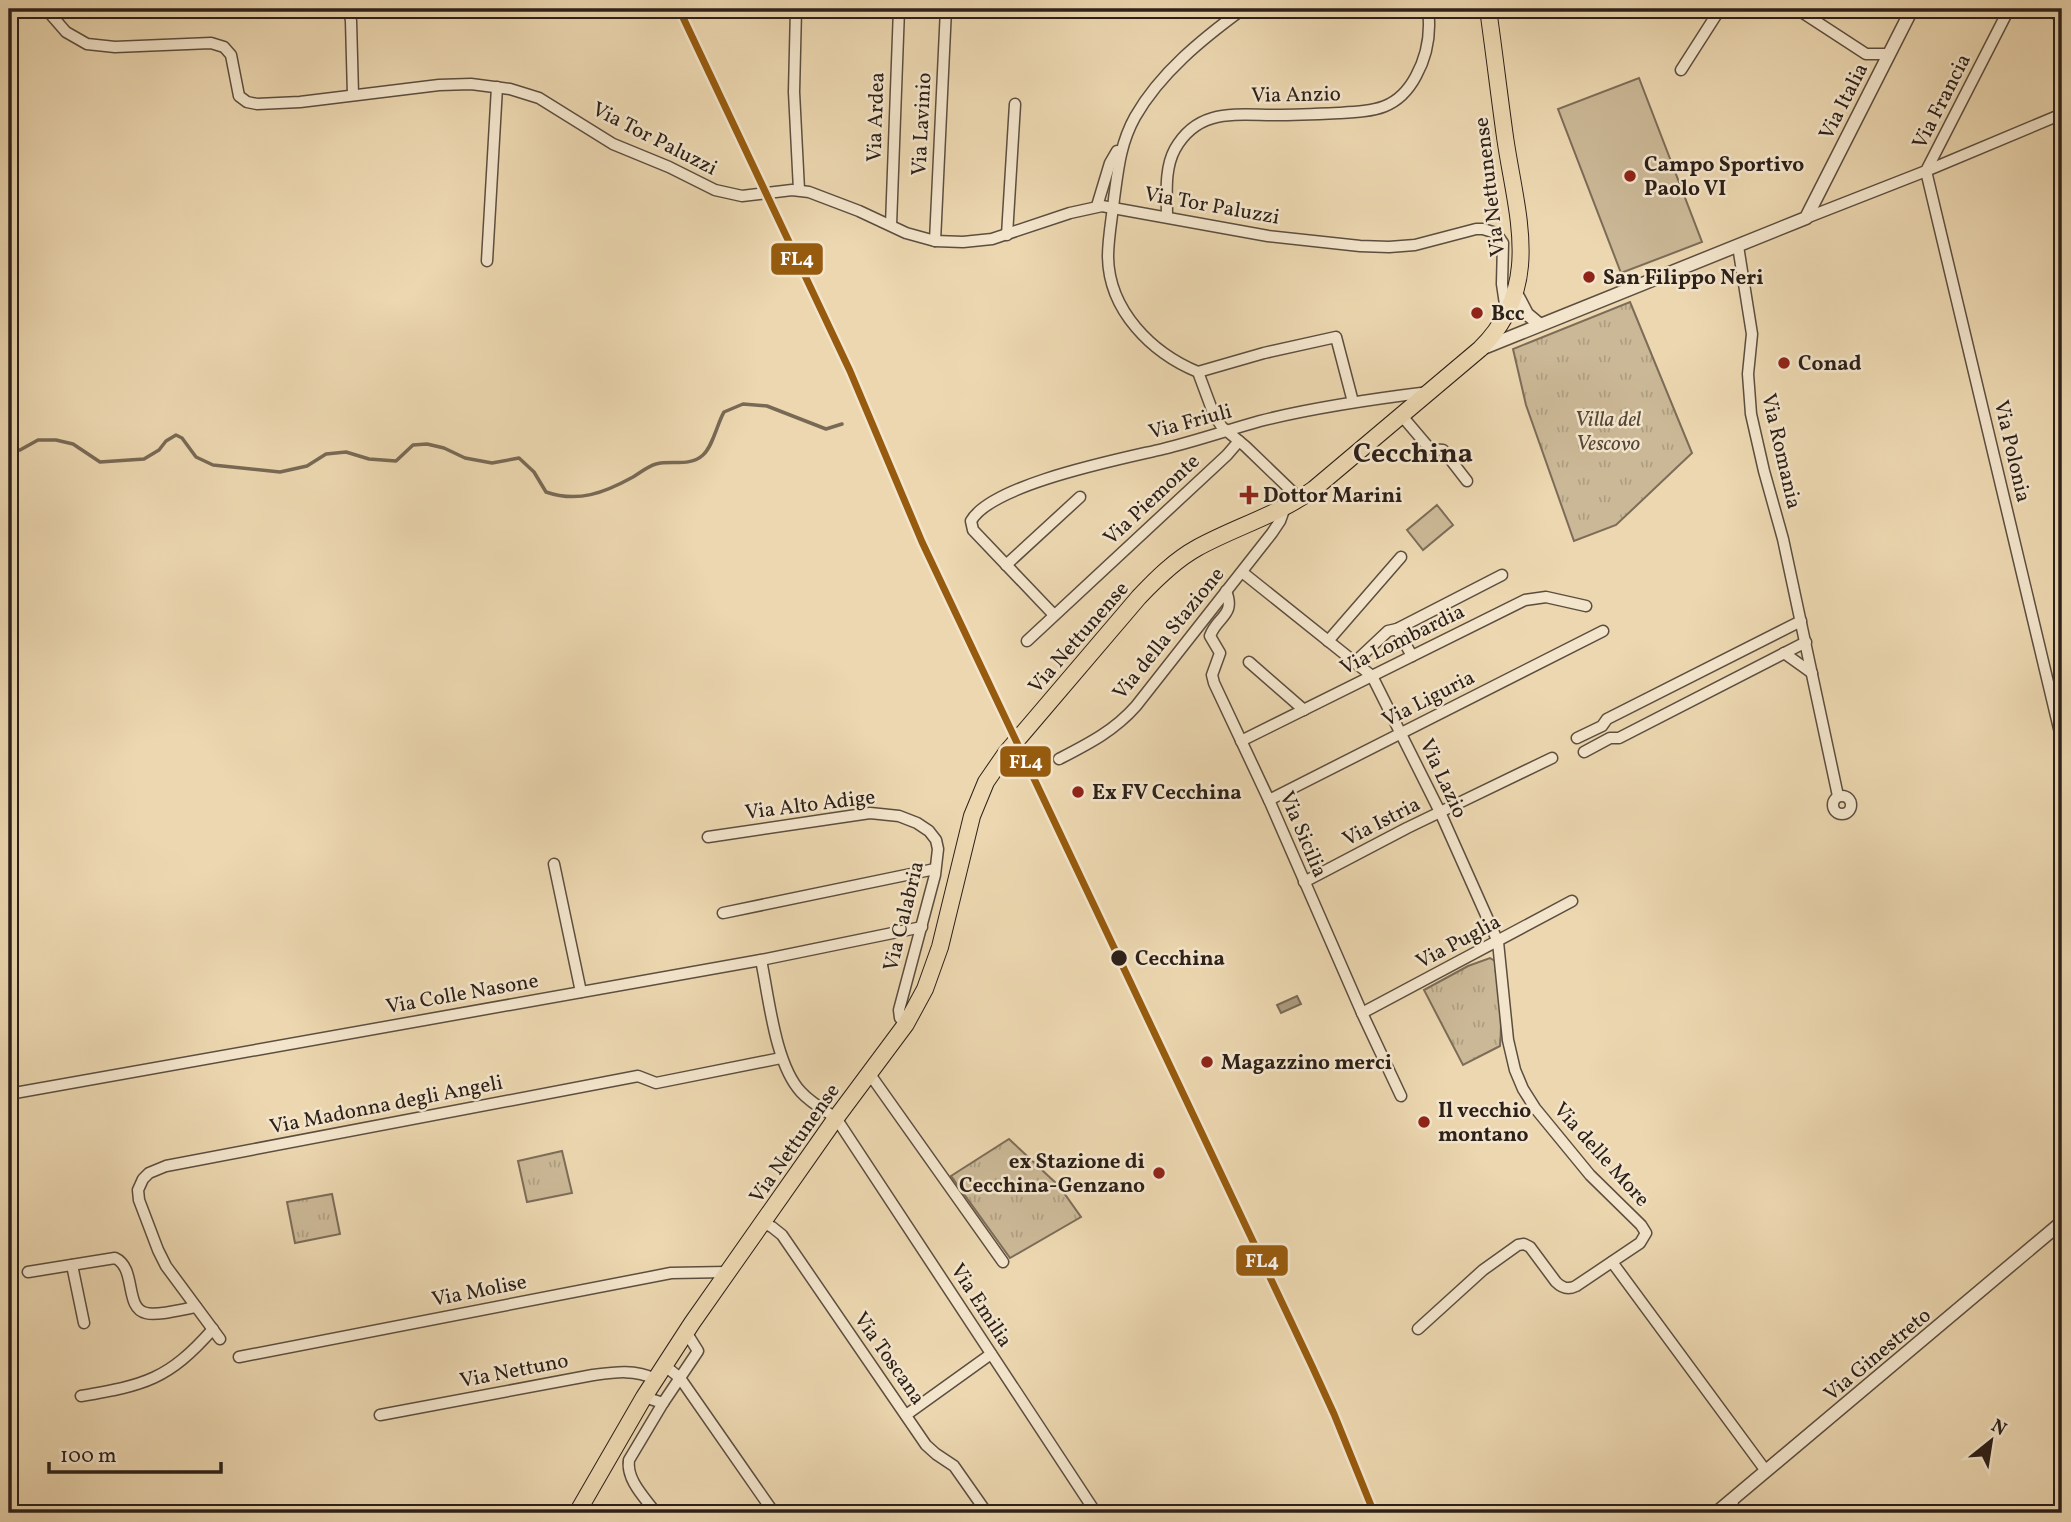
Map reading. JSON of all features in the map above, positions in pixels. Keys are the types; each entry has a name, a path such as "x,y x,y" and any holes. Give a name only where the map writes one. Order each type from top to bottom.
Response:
{"main road":[{"name":"Via Nettunense","path":"577,1513 644,1397 686,1332 835,1118 906,1024 933,968 975,806 1006,752 1139,597 1171,566 1196,548 1300,499 1314,489 1480,349 1506,317 1516,293 1520,263 1520,229 1504,135 1488,9"}],"street":[{"name":"Via Tor Paluzzi","path":"46,9 70,35 91,45 219,45 231,55 237,94 250,103 300,102 439,85 464,84 517,90 539,98 604,139 679,171 715,190 735,196 799,190 812,193 906,233 935,242 976,241 1007,235 1097,206 1268,236 1360,246 1415,245 1480,229 1496,233 1503,243 1502,284 1506,317"},
{"path":"349,9 353,95"},
{"path":"796,9 794,92 799,190"},
{"name":"Via Ardea","path":"891,225 899,9"},
{"name":"Via Lavinio","path":"935,242 947,9"},
{"path":"1097,206 1110,163 1140,108 1162,79 1201,42 1242,9"},
{"name":"Via Anzio","path":"1167,217 1168,165 1186,133 1206,120 1222,115 1334,113 1372,110 1388,105 1407,91 1424,59 1428,9"},
{"path":"1681,70 1720,9"},
{"path":"1797,9 1866,54 1888,54"},
{"name":"Via Italia","path":"1806,218 1912,9"},
{"name":"Via Francia","path":"1806,218 1926,171 2009,9"},
{"path":"487,261 497,87"},
{"path":"1007,235 1015,103"},
{"path":"1926,171 2062,114"},
{"path":"1124,140 1119,155 1108,258 1113,283 1123,307 1138,330 1170,359 1198,372 1264,353 1336,337 1353,402"},
{"name":"Via Polonia","path":"1926,171 2062,741"},
{"path":"1480,349 1806,218"},
{"name":"Via Romania","path":"1738,246 1752,334 1748,374 1751,414 1783,539 1838,796"},
{"path":"1516,293 1527,314 1539,324"},
{"path":"1198,372 1216,419 1300,499"},
{"name":"Via Friuli","path":"1006,565 973,530 971,521 979,510 1024,486 1270,419 1353,402 1431,391"},
{"path":"1402,416 1430,449 1443,450 1467,481"},
{"path":"1211,437 1227,455"},
{"name":"Via Piemonte","path":"1027,640 1239,441"},
{"path":"1054,615 1006,565 1080,497"},
{"name":"Via della Stazione","path":"1059,759 1101,737 1130,712 1275,529 1284,507"},
{"path":"1328,641 1401,557"},
{"name":"Via Lazio","path":"1242,572 1372,676 1440,812 1498,942 1512,1059"},
{"path":"1354,663 1388,631 1397,629 1502,575"},
{"name":"Via Sicilia","path":"1226,591 1230,600 1229,608 1210,636 1220,653 1212,679 1401,1096"},
{"name":"Via Lombardia","path":"1241,741 1529,599 1546,597 1586,606"},
{"path":"1577,738 1602,726 1607,719 1801,621"},
{"path":"1397,629 1412,656"},
{"name":"Via Liguria","path":"1269,800 1603,631"},
{"path":"1584,752 1610,738 1619,738 1806,642"},
{"path":"1784,653 1812,673"},
{"path":"1249,662 1304,710"},
{"name":"Via Istria","path":"1304,882 1552,758"},
{"name":"Via Alto Adige","path":"708,837 870,814 891,814 916,823"},
{"name":"Via Calabria","path":"906,1024 900,1018 899,1010 922,927 938,849 936,840 929,831 916,823"},
{"path":"554,864 581,992"},
{"path":"723,913 935,869"},
{"name":"Via Puglia","path":"1362,1013 1572,901"},
{"name":"Via Colle Nasone","path":"9,1094 761,960 922,927"},
{"path":"761,960 781,1058 788,1075 801,1093 835,1118"},
{"name":"Via Madonna degli Angeli","path":"80,1396 125,1389 156,1378 217,1334 162,1258 138,1197 140,1183 158,1168 638,1076 656,1083 781,1058"},
{"name":"Via delle More","path":"1418,1329 1483,1270 1518,1245 1530,1247 1556,1282 1564,1288 1573,1287 1612,1262 1640,1243 1645,1236 1645,1230 1598,1184 1535,1108 1522,1089 1512,1059"},
{"path":"869,1073 1003,1262"},
{"name":"Via Emilia","path":"835,1118 1096,1513"},
{"name":"Via Ginestreto","path":"1716,1513 2062,1222"},
{"name":"Via Toscana","path":"763,1223 782,1236 929,1448 954,1466 987,1513"},
{"path":"2062,1241 2062,1252"},
{"path":"28,1272 113,1258 120,1260 126,1268 136,1306 144,1313 196,1307"},
{"path":"1612,1262 1766,1471"},
{"path":"72,1265 84,1323"},
{"name":"Via Molise","path":"239,1357 671,1273 727,1272"},
{"path":"656,1513 630,1476 629,1460 698,1351 686,1332"},
{"path":"906,1415 991,1354"},
{"path":"660,1372 680,1378 774,1513"},
{"name":"Via Nettuno","path":"380,1415 593,1374 660,1372"},
{"path":"644,1397 663,1403"},
{"path":"1732,1513 1733,1499"}],"green space":[{"path":"2049,9 2062,9 2062,38"},
{"name":"Campo Sportivo Paolo VI","path":"1639,78 1702,242 1621,273 1558,109"},
{"name":"Villa del Vescovo","path":"1630,302 1692,453 1616,525 1574,541 1526,405 1513,349"},
{"path":"1437,505 1453,525 1423,550 1407,530"},
{"path":"1490,958 1495,961 1499,993 1500,1046 1463,1065 1424,990 1468,966"},
{"path":"1009,1139 1059,1186 1081,1217 1010,1258 951,1176"},
{"path":"562,1151 572,1193 527,1202 518,1161"},
{"path":"332,1194 340,1234 295,1243 287,1202"}],"shaded area":[{"path":"1297,996 1301,1004 1281,1013 1277,1005"}],"waterway":[{"path":"9,450 20,450 38,440 56,440 73,444 100,462 144,459 176,435 182,438 196,457 213,465 280,472 307,466 326,454 346,452 369,459 396,461 413,445 427,444 444,448 465,458 492,463 519,458 534,472 546,492 569,497 591,495 612,488 656,464 698,459 710,446 724,412 743,404 767,406 826,429 842,424"}],"transit line":[{"name":"FL4","path":"679,9 850,371 922,542 1312,1366 1374,1513"}],"place":[{"name":"Campo Sportivo Paolo VI","path":"1630,176"},
{"name":"San Filippo Neri","path":"1589,277"},
{"name":"Bcc","path":"1477,313"},
{"name":"Conad","path":"1784,363"},
{"name":"Dottor Marini","path":"1249,495"},
{"name":"Ex FV Cecchina","path":"1078,792"},
{"name":"Cecchina","path":"1119,958"},
{"name":"Magazzino merci","path":"1207,1062"},
{"name":"Il vecchio montano","path":"1424,1122"},
{"name":"ex Stazione di Cecchina-Genzano","path":"1159,1173"}],"district":[{"name":"Cecchina","path":"1413,452"}]}
